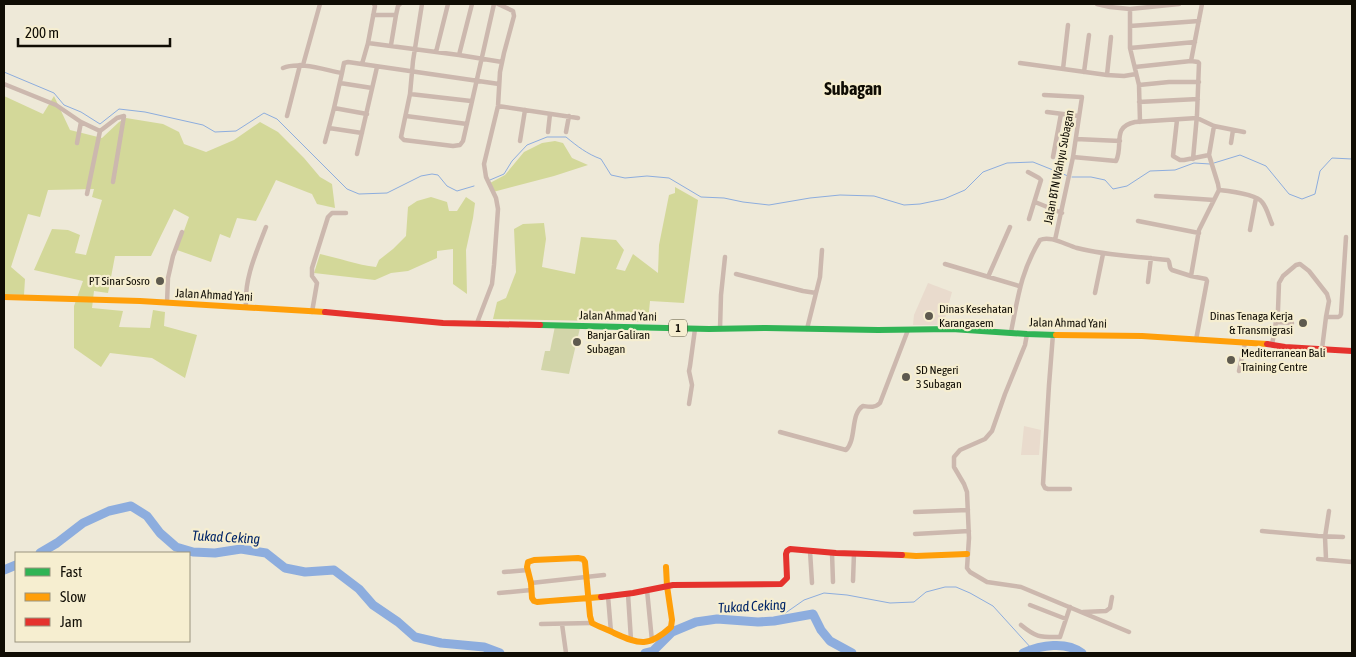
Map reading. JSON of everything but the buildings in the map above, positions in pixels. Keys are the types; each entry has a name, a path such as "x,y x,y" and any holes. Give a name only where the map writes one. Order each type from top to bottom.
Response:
{"main road":[{"name":"Jalan Ahmad Yani","path":"4,297 166,303 312,312 443,323 720,330 766,328 952,329 1026,334 1142,336 1352,351"},
{"path":"666,567 667,586 672,620 671,627 652,642 640,644 592,623 590,616 588,598 586,577 584,561 580,558 531,560 527,564 533,600 537,602 588,598 628,594 667,586 693,584 782,584 787,578 786,554 790,549 832,553 916,556 967,554"}],"street":[{"path":"287,116 320,4"},
{"path":"362,64 374,15 374,4"},
{"path":"390,45 400,4"},
{"path":"422,4 414,49 410,94 401,137 407,140 453,146 460,146 463,141 494,4"},
{"path":"436,52 448,4"},
{"path":"459,54 472,4"},
{"path":"478,323 492,284 498,209 496,198 484,171 484,164 498,106 502,62 514,14 511,10 498,4"},
{"path":"1097,4 1130,9 1179,4"},
{"path":"1191,61 1202,4"},
{"path":"1130,9 1130,48 1139,85 1140,122"},
{"path":"374,15 396,15"},
{"path":"1130,26 1199,21"},
{"path":"1063,68 1068,25"},
{"path":"1084,72 1089,34"},
{"path":"1107,76 1111,37"},
{"path":"1130,48 1195,42"},
{"path":"368,43 459,54 502,62"},
{"path":"1135,67 1191,61 1199,63 1193,159"},
{"path":"325,142 346,62 499,84"},
{"path":"1020,63 1107,76 1136,74"},
{"path":"283,68 288,65 301,65 342,73"},
{"path":"357,154 377,67"},
{"path":"1139,85 1199,82"},
{"path":"340,83 372,88"},
{"path":"4,84 56,105 81,122 100,130"},
{"path":"410,94 471,101"},
{"name":"Jalan BTN Wahyu Subagan","path":"1044,95 1082,98 1073,157 1055,240"},
{"path":"1139,102 1198,98"},
{"path":"498,106 578,118"},
{"path":"334,108 367,114"},
{"path":"520,140 524,110"},
{"path":"1047,112 1079,116"},
{"path":"548,132 550,114"},
{"path":"1053,157 1061,114"},
{"path":"87,194 100,130 117,118 124,116 113,182"},
{"path":"406,116 467,124"},
{"path":"566,132 569,116"},
{"path":"1073,157 1116,161 1118,159 1120,131 1130,123 1197,118 1214,126 1244,132"},
{"path":"1177,120 1173,156 1180,160 1210,157"},
{"path":"77,143 81,122"},
{"path":"1191,276 1199,233 1219,187 1210,157 1214,126"},
{"path":"329,128 362,133"},
{"path":"1231,143 1233,130"},
{"path":"1076,138 1120,141"},
{"path":"1028,172 1041,179 1029,219"},
{"path":"1218,190 1256,198 1263,203 1272,224"},
{"path":"1156,196 1214,200"},
{"path":"1250,230 1256,198"},
{"path":"1035,202 1062,213"},
{"path":"312,312 318,283 312,276 312,268 328,217 332,213 346,213"},
{"path":"1138,221 1199,233"},
{"path":"246,308 246,286 266,227"},
{"path":"988,277 1010,227"},
{"path":"166,303 168,278 173,256 182,232"},
{"path":"1326,317 1338,317 1341,314 1346,237"},
{"name":"Jalan BTN Wahyu Subagan","path":"1011,332 1026,266 1040,240 1045,238 1103,254 1168,260 1170,269 1206,279 1196,340"},
{"path":"807,329 820,277 822,250"},
{"path":"1095,293 1103,254"},
{"path":"720,330 724,257"},
{"path":"1148,282 1150,258"},
{"path":"945,264 1020,286"},
{"path":"1272,345 1279,283 1283,276 1298,264 1309,271 1330,301 1322,349"},
{"path":"736,274 816,293"},
{"path":"1276,322 1292,323"},
{"path":"689,404 692,385 689,372 695,329"},
{"path":"780,432 846,450 852,440 857,411 863,406 873,407 878,406 880,403 908,330"},
{"path":"1026,334 1025,345 992,432 985,439 960,450 954,457 954,467 967,492 967,568 977,577 987,582 1021,587 1129,632"},
{"path":"1053,334 1044,484 1045,488 1048,489 1070,489"},
{"path":"1239,371 1245,342"},
{"path":"916,512 968,510"},
{"path":"1326,559 1325,537 1329,512"},
{"path":"915,534 968,531"},
{"path":"1262,531 1343,537"},
{"path":"810,551 812,583"},
{"path":"832,553 833,582"},
{"path":"853,581 854,553"},
{"path":"1318,559 1352,562"},
{"path":"504,572 528,570"},
{"path":"499,593 604,575"},
{"path":"647,590 652,642"},
{"path":"628,594 631,640"},
{"path":"608,596 611,632"},
{"path":"1082,612 1106,611 1110,608 1112,596"},
{"path":"1030,605 1066,619"},
{"path":"1021,625 1040,637 1060,637 1070,607"},
{"path":"541,624 592,623"},
{"path":"562,624 566,653"}],"shaded area":[{"path":"928,283 952,292 943,325 913,325 914,315"},
{"path":"1024,426 1041,430 1039,455 1021,455"}],"green space":[{"path":"4,96 43,114 54,96 70,130 102,138 126,118 163,124 179,132 184,144 206,152 234,140 260,122 278,132 320,177 332,184 335,208 317,204 312,194 276,180 256,221 237,218 230,238 220,234 211,262 177,250 189,217 174,209 151,256 115,256 108,293 94,291 92,308 123,311 119,327 150,328 153,310 165,312 164,326 197,335 185,378 152,358 110,353 101,367 74,348 74,306 83,281 34,270 52,229 68,230 80,235 75,253 86,255 102,200 92,197 94,189 48,190 40,217 28,214 11,267 25,279 24,295 4,294"},
{"path":"555,141 563,143 572,158 588,165 493,192 490,183 505,175 524,152 542,143"},
{"path":"675,187 698,200 684,303 650,301 648,322 493,319 497,302 506,298 516,272 514,229 523,224 544,223 546,239 542,267 575,274 581,237 616,240 624,250 616,269 625,271 633,254 658,273 659,245 669,195 675,193"},
{"path":"431,197 447,202 449,211 457,211 466,197 475,203 466,250 467,294 453,284 453,249 437,251 437,258 408,271 391,273 375,280 314,273 320,254 376,267 379,260 406,236 408,207 417,201"},
{"path":"555,326 580,328 569,374 541,370 545,351 550,351"}],"waterway":[{"path":"4,72 54,93 64,105 81,112 100,124 119,109 145,112 203,125 215,132 236,131 264,113 277,119 347,189 359,194 387,193 421,176 432,174 438,175 447,186 457,191 474,186"},
{"path":"490,180 504,174 512,161 527,145 547,137 566,137 578,147 601,159 611,175 625,178 647,176 669,178 701,197 724,198 769,205 840,195 874,196 904,205 920,204 944,199 965,190 983,172 1007,163 1033,162 1068,176"},
{"path":"1214,163 1240,155 1266,166 1289,194 1302,199 1315,194 1320,171 1332,158 1352,159"},
{"path":"1072,177 1091,177 1105,180 1113,189 1127,186 1150,171 1175,170 1194,163 1210,164"},
{"name":"Tukad Ceking","path":"42,552 83,523 109,511 131,506 147,516 160,533 176,547 193,552 215,553 241,549 266,553 285,568 305,572 334,570 359,589 373,605 398,622 415,637 441,643 484,647 500,653"},
{"name":"Tukad Ceking","path":"4,570 15,565"},
{"path":"774,621 804,600 824,593 890,603 914,602 926,592 945,587 956,587 993,606 1032,649"},
{"name":"Tukad Ceking","path":"645,653 653,651 672,632 696,622 717,619 758,622 774,621 813,614 821,630 830,641 852,653"},
{"name":"Tukad Ceking","path":"1023,653 1045,646 1069,647 1082,653"}],"traffic: fast":[{"path":"540,325 709,329 952,329 1056,335"}],"traffic: slow":[{"path":"4,297 140,301 325,312"},
{"path":"1056,335 1142,336 1267,344"},
{"path":"902,555 967,554"},
{"path":"601,597 593,598 585,598 537,602 534,601 527,567 528,562 534,560 583,559 585,562 590,616 592,623 638,642 650,641 671,627 672,620 666,567"}],"traffic: jam":[{"path":"325,312 443,323 540,325"},
{"path":"1267,344 1285,347 1352,351"},
{"path":"601,597 673,585 781,584 787,578 786,554 790,549 836,553 902,555"}],"place":[{"name":"PT Sinar Sosro","path":"160,281"},
{"name":"Dinas Kesehatan Karangasem","path":"929,316"},
{"name":"Dinas Tenaga Kerja & Transmigrasi","path":"1303,323"},
{"name":"Banjar Galiran Subagan","path":"577,342"},
{"name":"Mediterranean Bali Training Centre","path":"1231,360"},
{"name":"SD Negeri 3 Subagan","path":"906,377"}],"district":[{"name":"Subagan","path":"853,89"}]}
